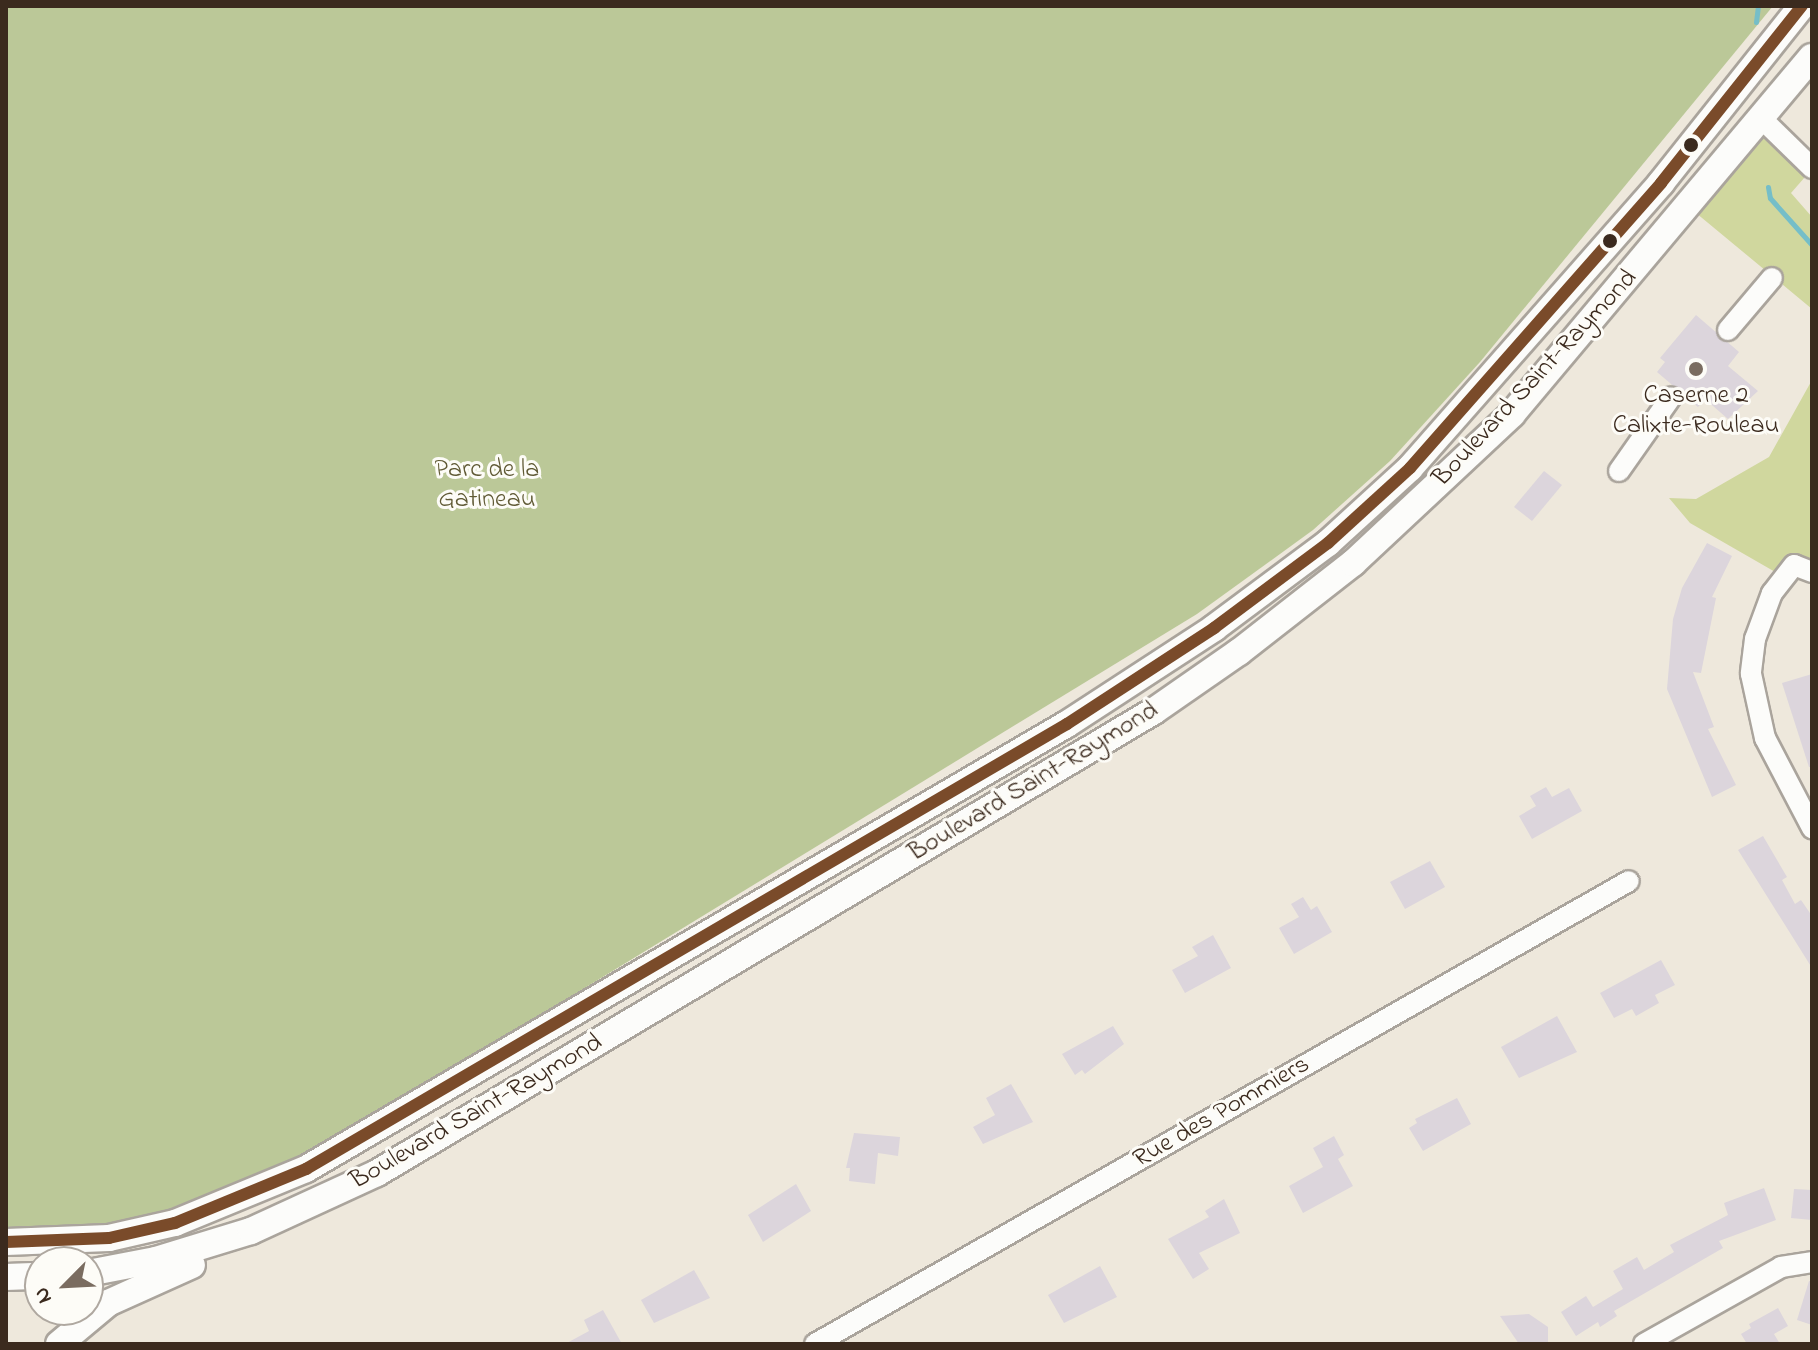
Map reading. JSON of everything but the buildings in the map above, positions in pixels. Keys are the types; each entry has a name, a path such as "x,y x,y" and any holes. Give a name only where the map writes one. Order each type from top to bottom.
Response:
{"main road":[{"name":"Boulevard Saint-Raymond","path":"6,1242 109,1238 175,1223 306,1169 1054,732 1214,628 1328,543 1410,468 1661,183 1802,6"},
{"name":"Boulevard Saint-Raymond","path":"104,1270 184,1252 310,1208 765,945 1154,711 1239,652 1353,563 1467,459 1565,353 1812,57"},
{"path":"59,1344 88,1317 133,1289 310,1208"}],"street":[{"path":"1762,119 1812,168"},
{"path":"1728,330 1772,278"},
{"path":"1619,471 1671,397"},
{"path":"1803,569 1772,593 1758,628 1752,696 1773,758 1812,828"},
{"name":"Rue des Pommiers","path":"815,1344 1629,881"},
{"path":"1644,1344 1781,1267 1812,1262"}],"green space":[{"name":"Parc de la Gatineau","path":"6,6 1773,6 1480,362 1390,461 1313,530 1197,614 367,1121 255,1179 170,1211 87,1227 6,1229"},
{"path":"1762,119 1812,169 1791,193 1812,217 1812,309 1690,208"},
{"path":"1812,380 1812,572 1782,576 1690,523 1669,498 1696,499 1769,457"}],"waterway":[{"path":"1756,22 1758,6"},
{"path":"1768,187 1770,198 1812,245"}],"transit line":[{"path":"6,1242 109,1238 175,1223 306,1169 1067,724 1214,628 1328,543 1410,468 1661,183 1802,6"}],"place":[{"name":"Caserne 2 Calixte-Rouleau","path":"1696,369"}]}
